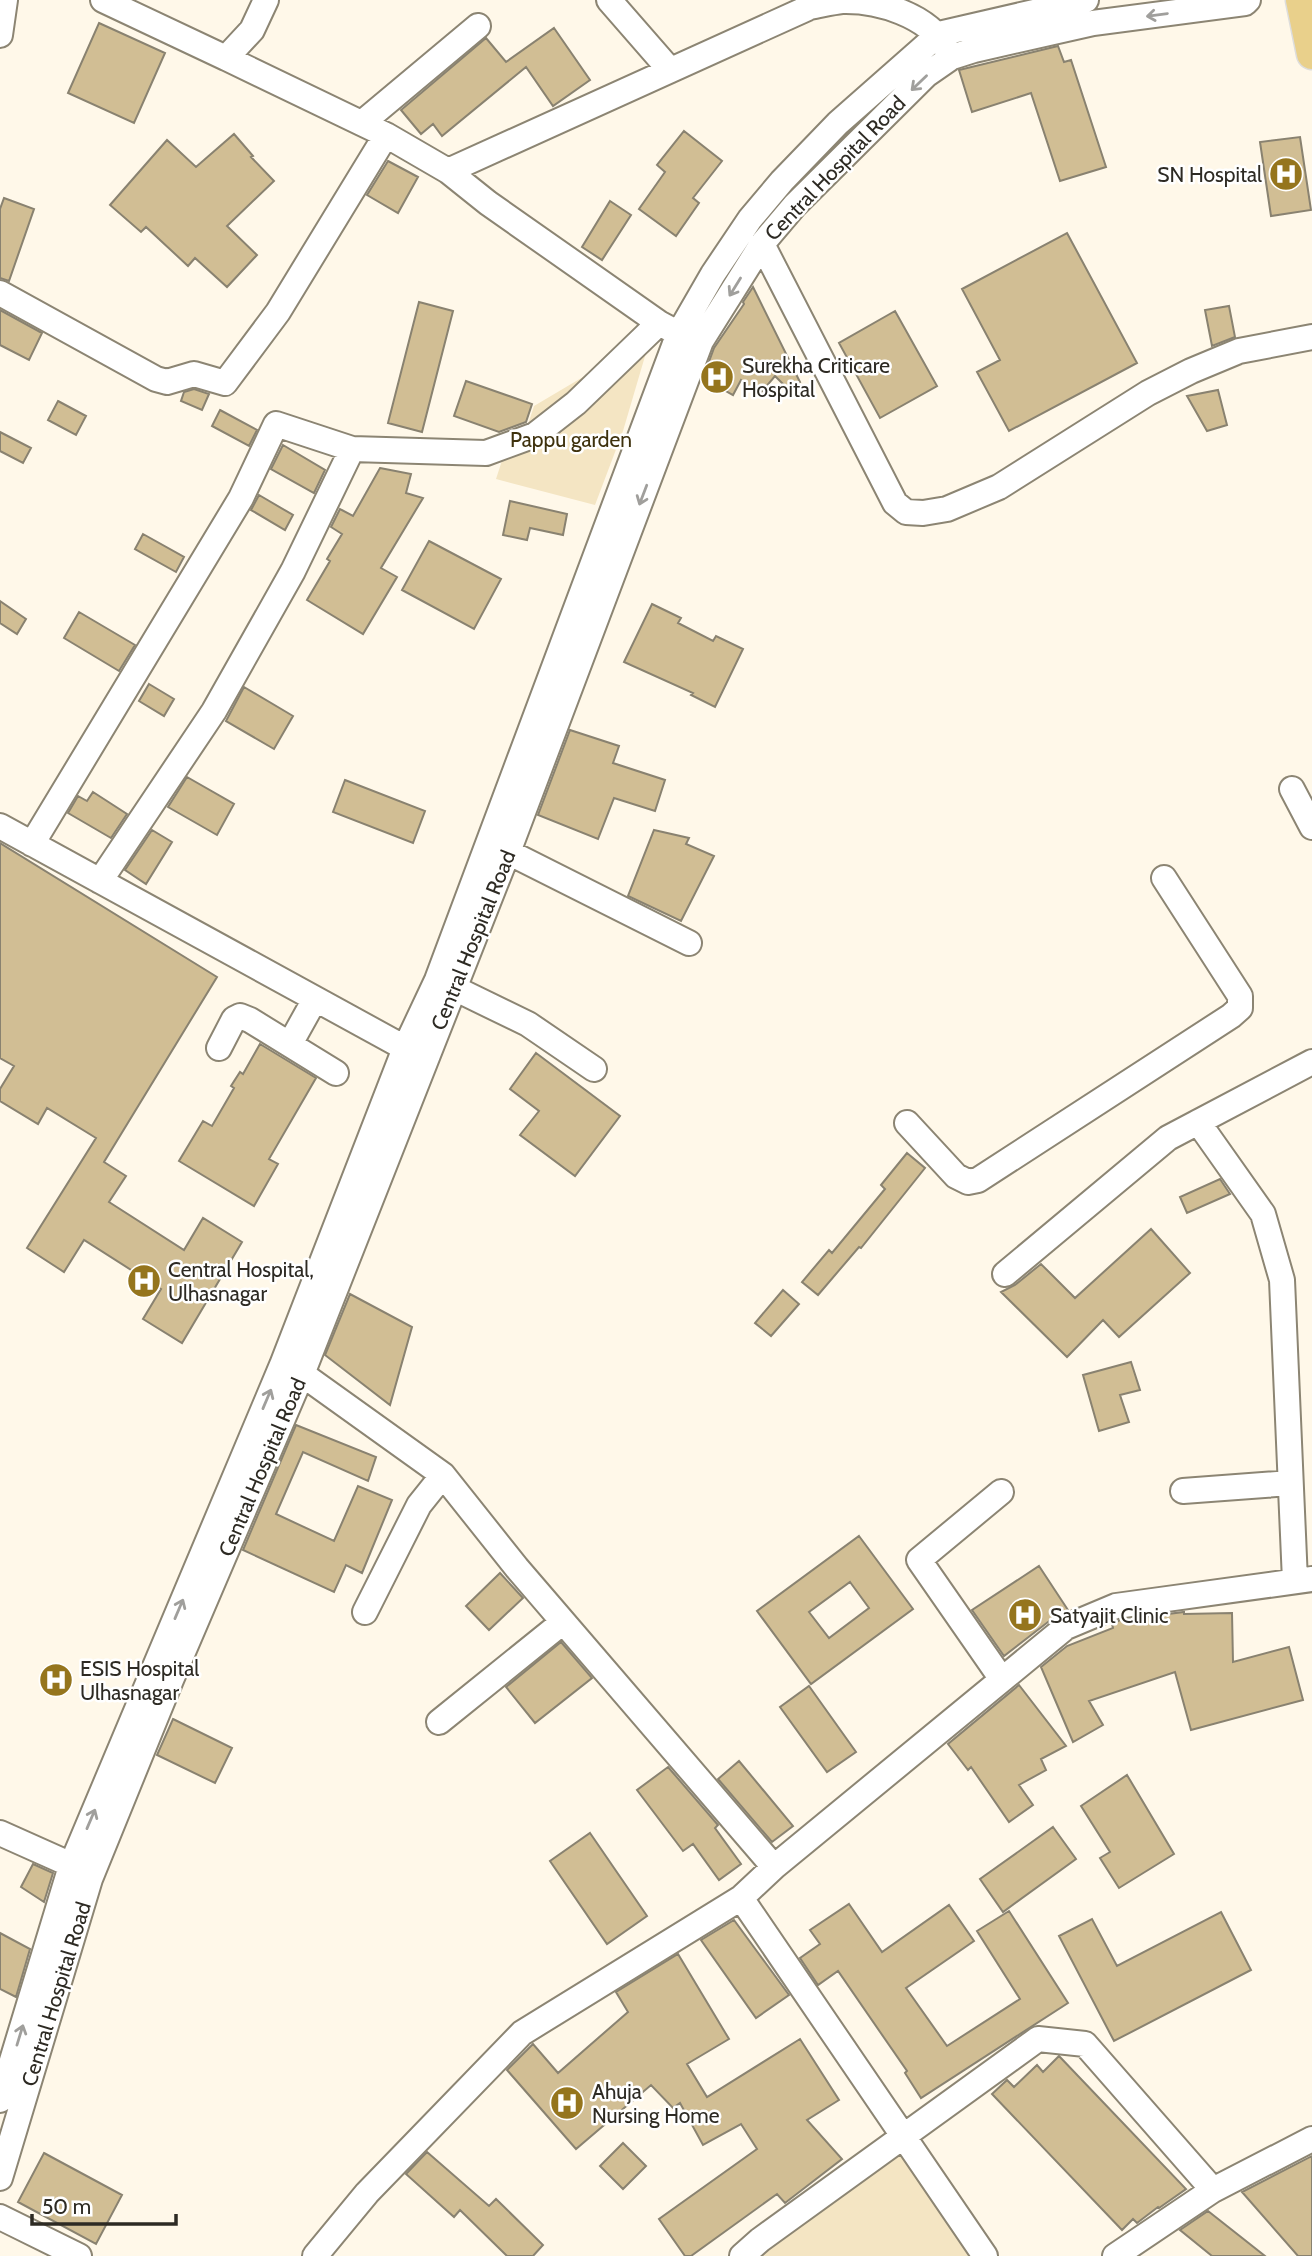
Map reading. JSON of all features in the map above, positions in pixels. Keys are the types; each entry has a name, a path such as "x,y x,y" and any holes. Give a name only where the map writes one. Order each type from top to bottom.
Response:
{"main road":[{"path":"1301,0 1312,54"}],"street":[{"path":"0,35 5,0"},
{"path":"32,844 241,498 276,424 352,449 486,453 535,435 576,403 680,332 488,203 448,171 386,135 103,0"},
{"path":"226,58 253,30 267,0"},
{"path":"609,0 670,70"},
{"name":"Central Hospital Road","path":"416,1052 454,988 499,847 680,332 713,274 750,219 782,181 838,123 939,34 1086,0"},
{"name":"Central Hospital Road","path":"680,332 795,205 926,75 952,57 1093,23 1245,3 1248,0"},
{"path":"448,171 810,7 844,1 886,5 924,22 939,34 952,57"},
{"path":"362,123 478,26"},
{"path":"0,293 156,379 167,382 194,374 225,383 278,312 386,135"},
{"path":"762,244 895,503 906,512 923,513 947,509 999,487 1148,393 1215,361 1239,351 1312,337"},
{"path":"100,881 214,711 293,571 352,449"},
{"path":"1292,789 1312,827"},
{"path":"0,826 416,1052"},
{"path":"499,847 689,943"},
{"name":"Central Hospital Road","path":"0,2100 82,1870 292,1369 416,1052 437,980 499,847"},
{"path":"907,1124 956,1176 968,1182 978,1180 1240,1008 1240,996 1164,878"},
{"path":"454,988 528,1024 594,1069"},
{"path":"290,1044 315,999"},
{"path":"219,1048 234,1019 240,1016 336,1073"},
{"path":"1005,1274 1168,1138 1312,1062"},
{"path":"315,2256 367,2193 522,2033 741,1898 774,1867 1066,1627 1116,1606 1303,1580 1290,1483 1282,1280 1263,1214 1198,1122"},
{"path":"292,1369 443,1475 563,1622 774,1867"},
{"path":"365,1612 419,1504 443,1475"},
{"path":"1183,1491 1290,1483"},
{"path":"1001,1492 919,1560 1002,1678"},
{"path":"439,1722 563,1622"},
{"path":"0,1833 82,1870"},
{"name":"Central Hospital Road","path":"0,2178 82,1870"},
{"path":"741,1898 985,2256"},
{"path":"742,2256 1038,2039 1085,2044 1213,2190"},
{"path":"1125,2253 1213,2190 1312,2139"},
{"path":"0,2217 79,2256"}],"green space":[{"name":"Pappu garden","path":"648,346 623,431 595,505 496,479 509,439 522,443 534,406 610,361"},
{"path":"903,2136 980,2256 754,2256"}],"building":[{"path":"99,23 165,53 134,123 68,93"},
{"path":"554,28 590,80 553,106 526,67 442,136 433,124 421,134 401,110 486,38 506,62"},
{"path":"1058,46 1064,62 1071,60 1106,167 1060,181 1031,93 972,112 959,70"},
{"path":"684,131 722,161 693,198 699,203 676,236 639,209 665,172 657,165"},
{"path":"234,134 274,181 227,226 257,255 227,287 195,258 188,266 146,227 141,232 110,205 167,140 196,167"},
{"path":"1300,137 1311,210 1271,216 1260,142"},
{"path":"388,161 418,177 398,213 367,195"},
{"path":"4,198 34,209 9,281 0,278 0,209"},
{"path":"610,201 631,215 602,260 582,247"},
{"path":"1067,233 1137,363 1009,431 977,372 1000,360 962,289"},
{"path":"753,287 800,382 787,388 775,376 759,395 741,380 733,395 703,378 714,348"},
{"path":"419,302 453,311 422,432 388,423"},
{"path":"1229,306 1235,337 1212,346 1205,310"},
{"path":"0,310 42,333 29,360 0,345"},
{"path":"895,311 937,386 880,418 839,343"},
{"path":"466,381 532,404 526,422 499,432 454,416"},
{"path":"194,389 209,394 202,410 181,401 184,392"},
{"path":"1218,390 1227,425 1207,431 1187,396"},
{"path":"58,401 86,416 76,435 48,420"},
{"path":"220,410 257,430 249,446 212,426"},
{"path":"0,432 31,448 23,463 0,451"},
{"path":"283,445 325,470 314,493 271,469"},
{"path":"380,468 411,474 406,493 423,498 381,568 397,577 363,634 307,600 342,534 331,527 340,509 353,516"},
{"path":"259,495 293,515 285,530 251,510"},
{"path":"510,501 567,514 563,535 530,528 527,540 503,535"},
{"path":"143,534 184,557 176,572 135,549"},
{"path":"429,541 501,579 474,629 402,590"},
{"path":"0,601 26,619 17,634 0,623"},
{"path":"652,604 681,618 678,623 713,641 716,636 743,649 715,707 691,695 693,693 624,662"},
{"path":"79,612 135,645 119,671 64,638"},
{"path":"149,684 174,699 164,716 139,701"},
{"path":"244,687 293,716 274,749 226,721"},
{"path":"570,730 619,746 613,763 665,780 655,811 614,798 598,839 538,815"},
{"path":"187,777 234,804 217,835 168,807"},
{"path":"345,780 425,811 413,843 333,812"},
{"path":"93,792 127,814 111,838 68,813 78,796 87,801"},
{"path":"152,830 172,842 146,884 125,870"},
{"path":"654,830 689,838 686,844 714,856 681,921 628,896"},
{"path":"0,843 217,977 104,1162 126,1176 109,1202 184,1250 203,1218 242,1242 182,1343 143,1319 161,1289 84,1240 64,1272 27,1248 96,1138 47,1108 38,1124 0,1101 0,1089 14,1066 0,1058"},
{"path":"260,1044 316,1078 269,1159 278,1164 254,1206 179,1161 203,1121 212,1126 234,1088 231,1086 240,1072 243,1074"},
{"path":"536,1053 620,1116 575,1176 520,1135 539,1111 510,1089"},
{"path":"907,1153 925,1168 861,1248 859,1247 818,1295 802,1282 829,1250 832,1253 885,1189 881,1185"},
{"path":"1220,1179 1230,1194 1187,1213 1180,1197"},
{"path":"1151,1229 1190,1273 1119,1337 1103,1320 1067,1357 1001,1292 1015,1285 1041,1264 1075,1298"},
{"path":"783,1290 799,1304 771,1336 755,1323"},
{"path":"350,1294 412,1327 390,1405 325,1355"},
{"path":"1131,1362 1140,1390 1120,1395 1129,1422 1099,1431 1083,1375"},
{"path":"296,1425 376,1457 368,1481 303,1452 276,1514 334,1541 358,1486 392,1500 362,1573 346,1565 334,1592 243,1550"},
{"path":"859,1536 913,1609 811,1684 757,1611","holes":["850,1582 869,1608 829,1638 809,1612"]},
{"path":"1039,1566 1068,1610 1057,1615 1004,1656 972,1610"},
{"path":"500,1573 523,1598 489,1630 466,1606"},
{"path":"1184,1612 1232,1613 1233,1662 1289,1647 1303,1700 1191,1730 1175,1672 1089,1701 1103,1725 1073,1742 1041,1667 1067,1646 1113,1628 1112,1624 1120,1620"},
{"path":"561,1642 592,1678 535,1723 506,1687"},
{"path":"1019,1685 1066,1746 1041,1759 1046,1770 1019,1785 1033,1805 1009,1822 971,1767 968,1770 948,1744"},
{"path":"809,1686 856,1752 827,1772 780,1707"},
{"path":"173,1719 232,1748 215,1783 157,1755"},
{"path":"739,1761 793,1826 772,1842 718,1779"},
{"path":"668,1767 718,1825 715,1828 741,1864 719,1880 693,1844 683,1851 637,1790"},
{"path":"1127,1775 1174,1854 1119,1888 1100,1858 1110,1852 1081,1806"},
{"path":"1053,1827 1076,1859 1003,1912 980,1879"},
{"path":"590,1833 647,1916 607,1944 550,1861"},
{"path":"33,1864 53,1873 44,1902 21,1887"},
{"path":"849,1904 882,1952 949,1905 974,1941 906,1988 947,2046 1020,1999 977,1931 1009,1911 1068,2003 921,2098 905,2073 907,2071 838,1971 818,1985 800,1958 820,1944 810,1930"},
{"path":"1221,1912 1251,1970 1114,2041 1059,1936 1092,1919 1117,1966"},
{"path":"734,1920 789,1995 756,2018 701,1940"},
{"path":"0,1933 30,1949 16,1997 0,1989"},
{"path":"678,1954 729,2039 687,2064 707,2097 800,2039 839,2100 807,2120 842,2159 785,2203 777,2194 691,2256 685,2256 659,2219 757,2149 741,2124 703,2145 680,2103 673,2108 651,2085 576,2149 507,2070 533,2044 558,2073 628,2012 616,1992"},
{"path":"1059,2056 1186,2189 1137,2223 1133,2219 1122,2230 992,2094 1007,2080 1014,2087 1037,2065 1043,2072"},
{"path":"623,2143 646,2166 623,2189 600,2166"},
{"path":"427,2152 489,2206 496,2199 543,2245 533,2256 507,2256 460,2210 454,2217 406,2174"},
{"path":"44,2153 122,2195 96,2244 18,2202"},
{"path":"1312,2156 1312,2256 1298,2256 1242,2192"},
{"path":"1208,2211 1265,2256 1212,2256 1180,2230"}],"place":[{"name":"SN Hospital","path":"1286,174"},
{"name":"Surekha Criticare Hospital","path":"717,377"},
{"name":"Central Hospital, Ulhasnagar","path":"144,1281"},
{"name":"Satyajit Clinic","path":"1025,1615"},
{"name":"ESIS Hospital Ulhasnagar","path":"56,1680"},
{"name":"Ahuja Nursing Home","path":"567,2103"}]}
